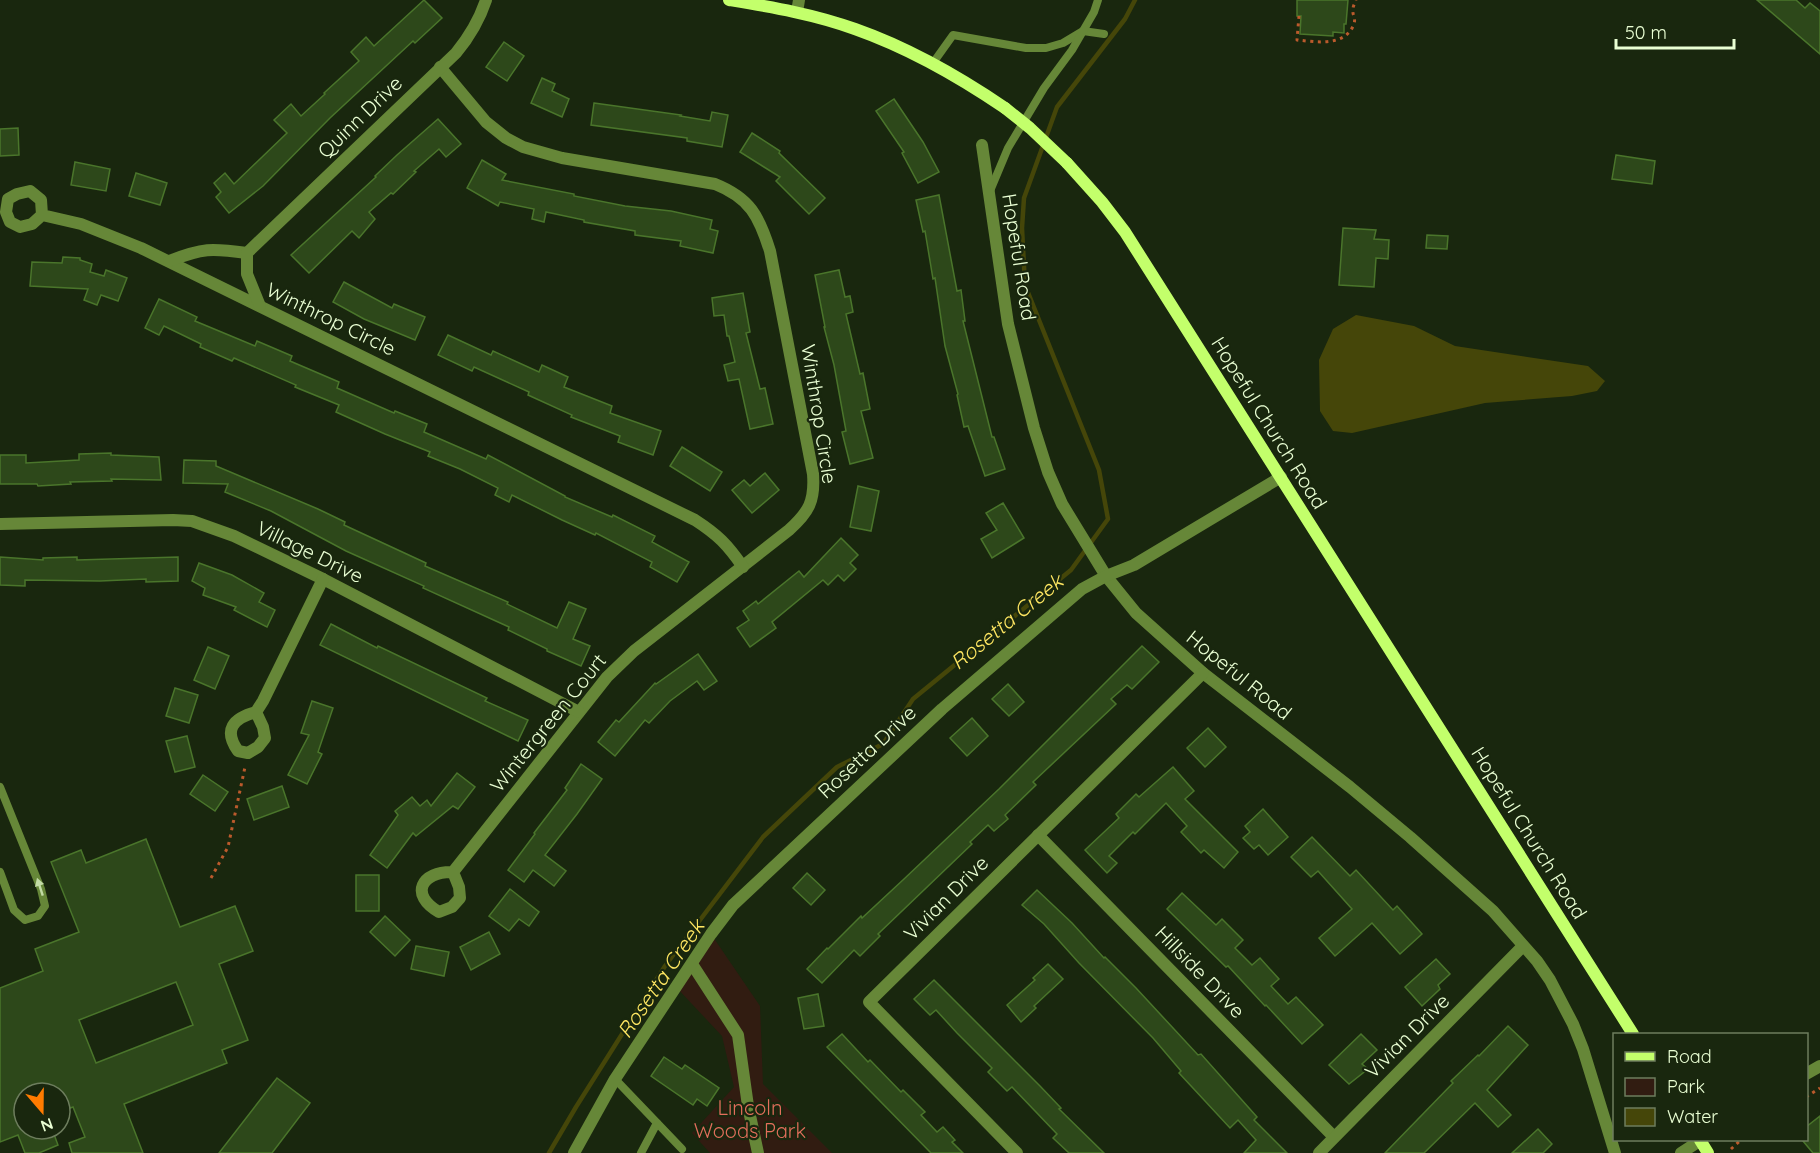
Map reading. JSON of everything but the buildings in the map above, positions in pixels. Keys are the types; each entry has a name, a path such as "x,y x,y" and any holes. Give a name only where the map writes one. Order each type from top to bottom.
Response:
{"main road":[{"name":"Hopeful Church Road","path":"729,0 798,6 885,40 933,63 974,87 1030,128 1067,163 1102,202 1125,232 1633,1033"}],"street":[{"name":"Quinn Drive","path":"247,253 470,37 480,19 486,0"},
{"name":"Winthrop Circle","path":"42,214 104,232 169,261 694,520 715,532 728,545 743,567 801,519 811,506 814,490 813,474 770,251 756,213 744,200 715,184 562,158 524,147 506,138 486,122 440,67"},
{"name":"Hopeful Road","path":"982,145 1008,324 1034,428 1048,472 1062,504 1095,560 1136,614 1203,674 1410,837 1493,911 1537,961 1550,980 1573,1024 1615,1153"},
{"path":"169,261 195,251 215,248 247,253 248,274 260,306"},
{"name":"Rosetta Drive","path":"574,1153 615,1079 733,905 933,717 1082,589 1134,565 1281,477"},
{"name":"Village Drive","path":"0,524 192,521 234,536 323,579 579,712"},
{"name":"Wintergreen Court","path":"453,872 607,677 634,651 743,567"},
{"path":"256,712 265,738 258,747 248,753 238,751 231,741 230,730 245,714 256,712 263,701 323,579"},
{"name":"Vivian Drive","path":"1017,1153 869,1002 1203,674"},
{"name":"Hillside Drive","path":"1038,835 1334,1137"},
{"name":"Vivian Drive","path":"1319,1153 1523,946"},
{"path":"692,964 738,1035 747,1106 758,1153"},
{"path":"1681,1153 1699,1141"}],"lane":[{"path":"989,193 1008,148 1044,88 1072,50 1094,12 1098,0"},
{"path":"933,63 953,35 1026,48 1046,48 1063,43 1083,31 1104,34"},
{"path":"0,788 41,889 45,906 38,916 25,920 14,910 0,873"},
{"path":"615,1079 682,1149"},
{"path":"641,1153 657,1123"}],"path":[{"path":"1299,16 1297,40 1320,43 1339,40 1348,33 1353,24 1355,18 1352,11 1356,0"},
{"path":"211,878 228,848 248,753"},
{"path":"1731,1149 1740,1141"}],"green space":[{"name":"Lincoln Woods Park","path":"711,934 760,1006 763,1084 832,1153 710,1153 692,1133 734,1087 722,1036 676,987"}],"water":[{"path":"1356,315 1414,326 1455,346 1588,366 1605,381 1597,391 1572,396 1485,403 1352,433 1333,431 1320,411 1319,360 1333,329"}],"waterway":[{"name":"Rosetta Creek","path":"549,1153 665,966 763,837 837,767 883,744 913,699 1071,570 1108,519 1099,470 1025,285 1022,228 1024,198 1057,107 1125,19 1135,0"}]}
